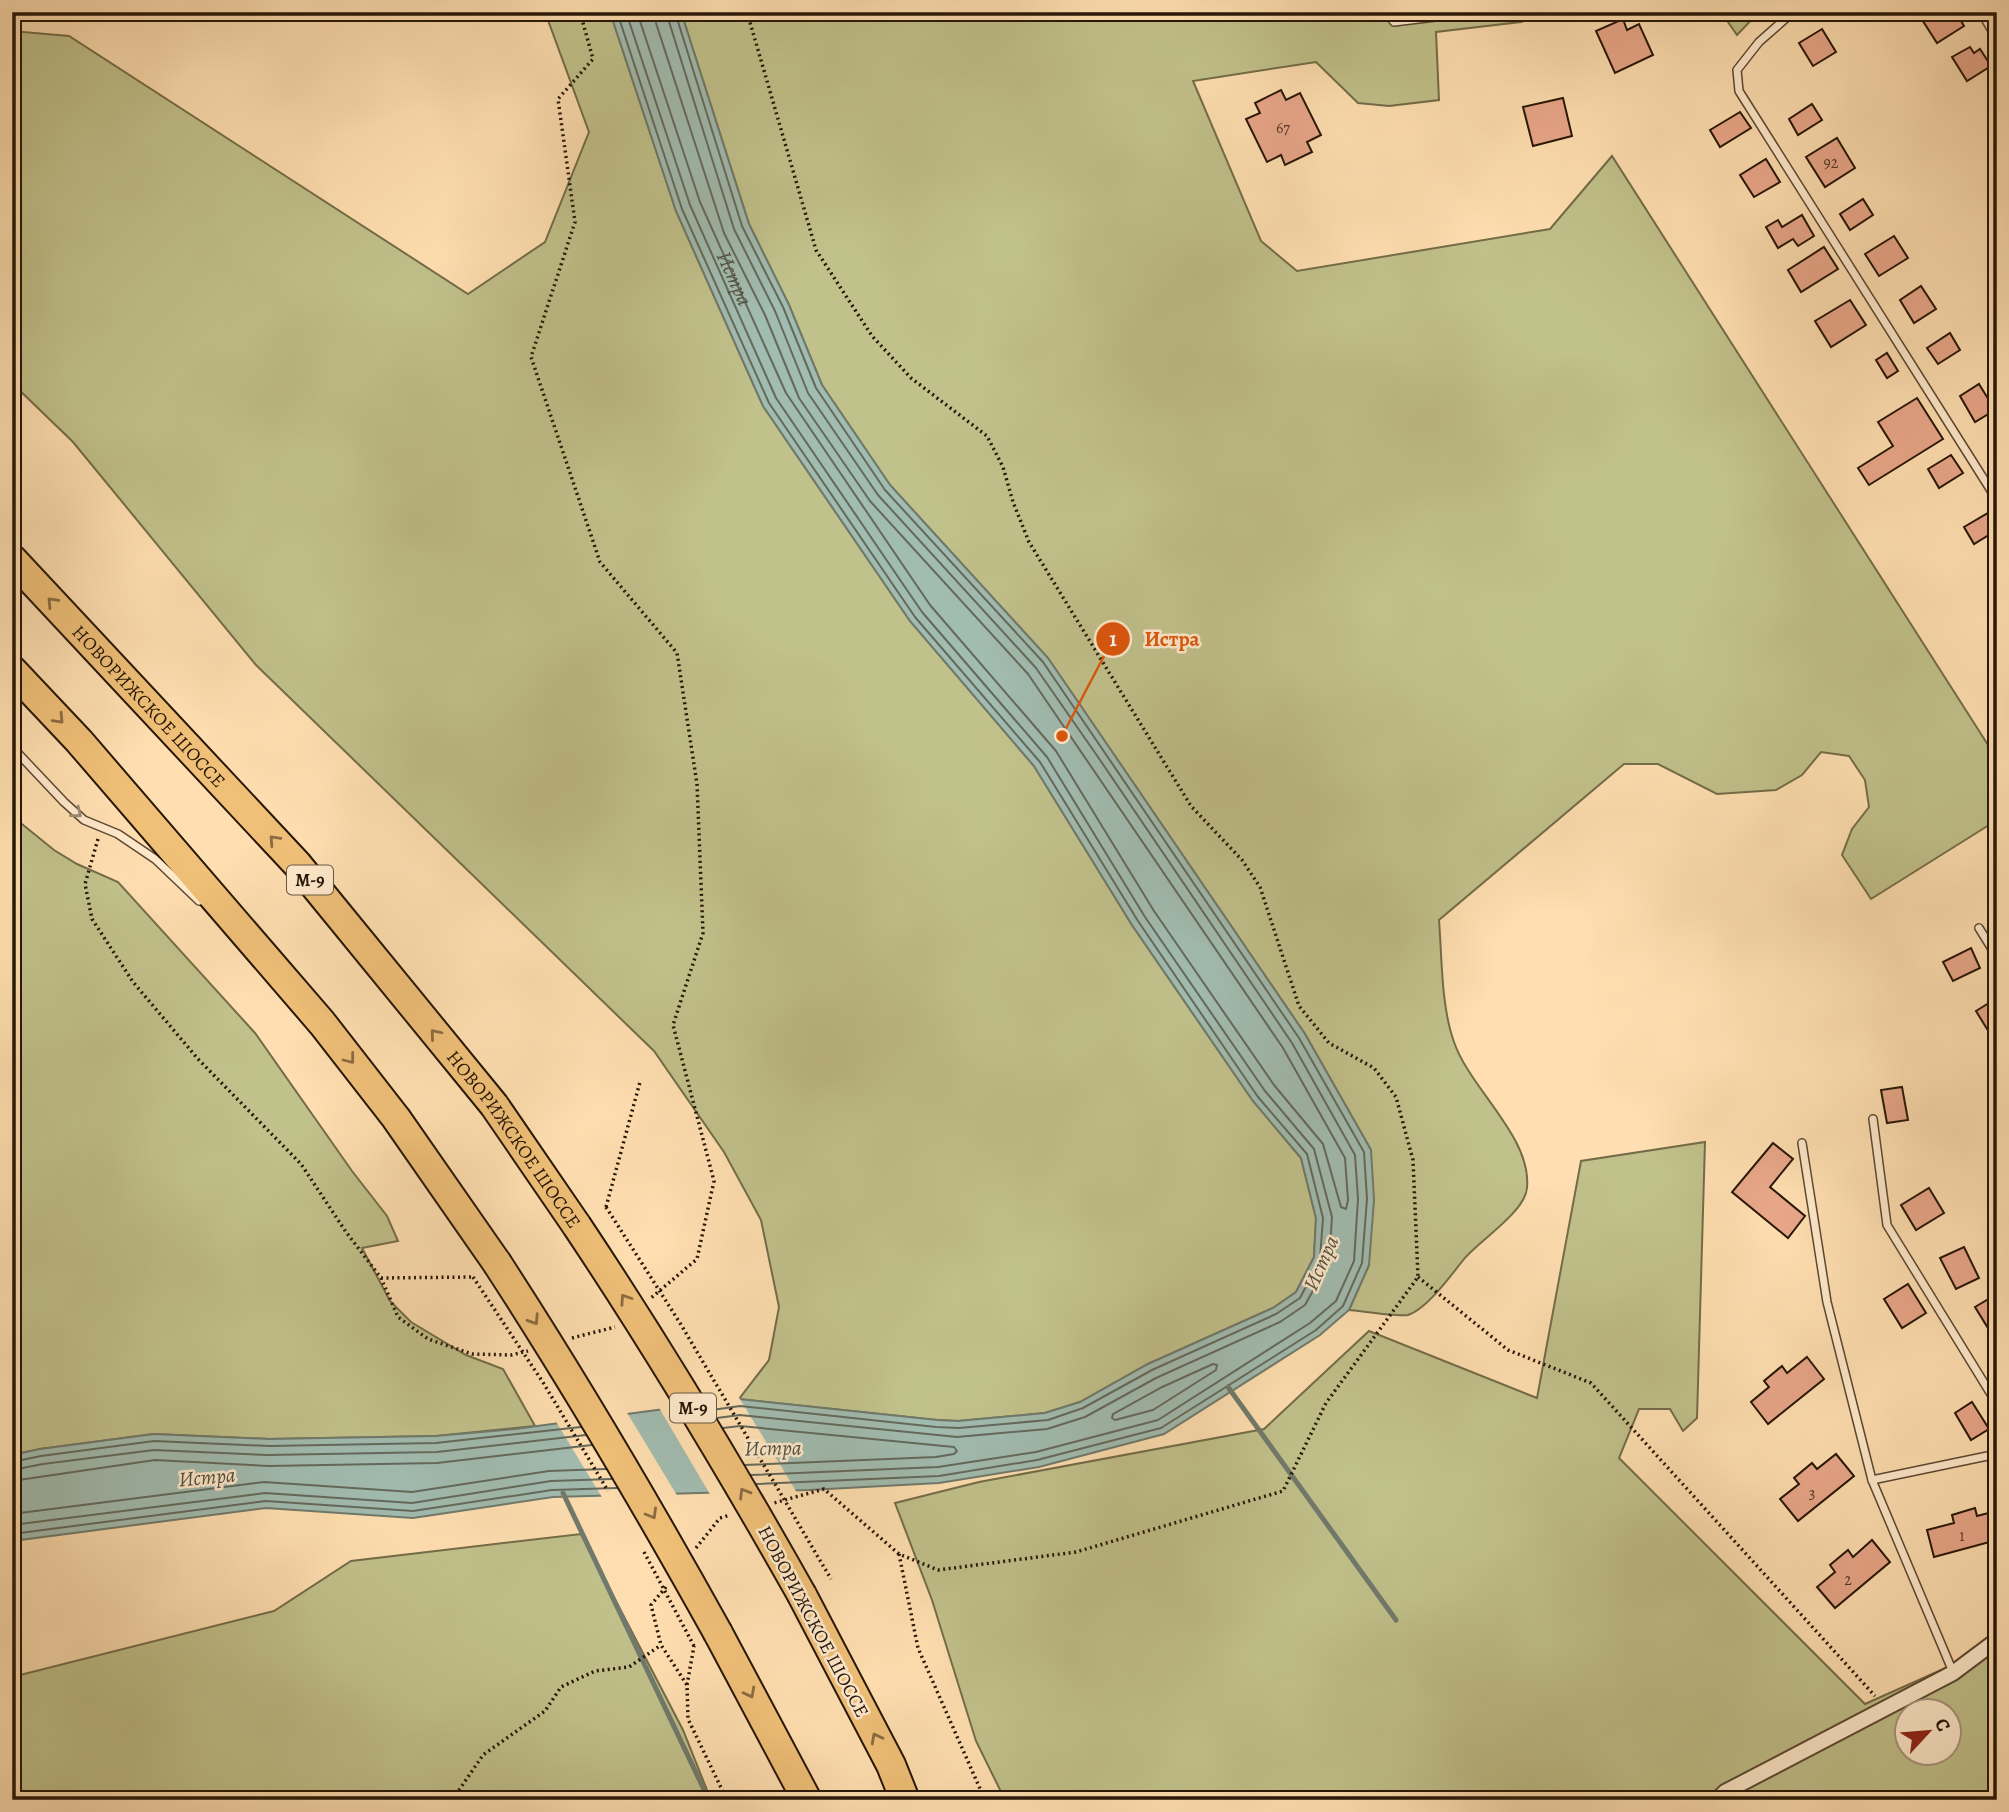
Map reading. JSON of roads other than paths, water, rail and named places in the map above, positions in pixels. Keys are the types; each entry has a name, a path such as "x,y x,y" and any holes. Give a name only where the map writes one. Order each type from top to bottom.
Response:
{"highway":[{"name":"НОВОРИЖСКОЕ ШОССЕ","path":"12,559 297,864 494,1105 652,1339 749,1502 802,1595 891,1765 905,1800"},
{"path":"12,670 79,741 322,1023 396,1118 485,1270 581,1394 656,1521 706,1639 807,1800"}],"street":[{"path":"1717,1800 1724,1792 1953,1673 1997,1640"}],"lane":[{"path":"1386,12 1394,22 1476,12"},
{"path":"1793,12 1759,42 1737,70 1739,92 1997,500"},
{"path":"1981,12 1997,38"},
{"path":"12,747 64,803 84,820 118,834 155,859 205,906"},
{"path":"1979,928 1997,957"},
{"path":"234,936 322,1023"},
{"path":"1873,1119 1887,1225 1997,1404"},
{"path":"1802,1143 1827,1302 1872,1480 1953,1673"},
{"path":"1872,1480 1997,1454"}],"water":[{"path":"610,12 681,12 749,224 789,305 822,385 890,485 1048,658 1305,1034 1371,1150 1374,1200 1369,1265 1349,1310 1320,1335 1164,1434 1039,1467 939,1483 809,1490 553,1497 413,1518 266,1508 12,1541 12,1455 154,1434 269,1439 436,1436 515,1429 739,1399 958,1421 1045,1413 1080,1402 1148,1364 1273,1308 1296,1292 1314,1257 1316,1218 1301,1158 1253,1101 1132,925 1034,766 910,621 763,406 676,211"}],"waterway":[{"path":"1228,1387 1396,1620"},
{"path":"563,1493 709,1800"}],"place":[{"name":"Истра","path":"1062,736"}]}
